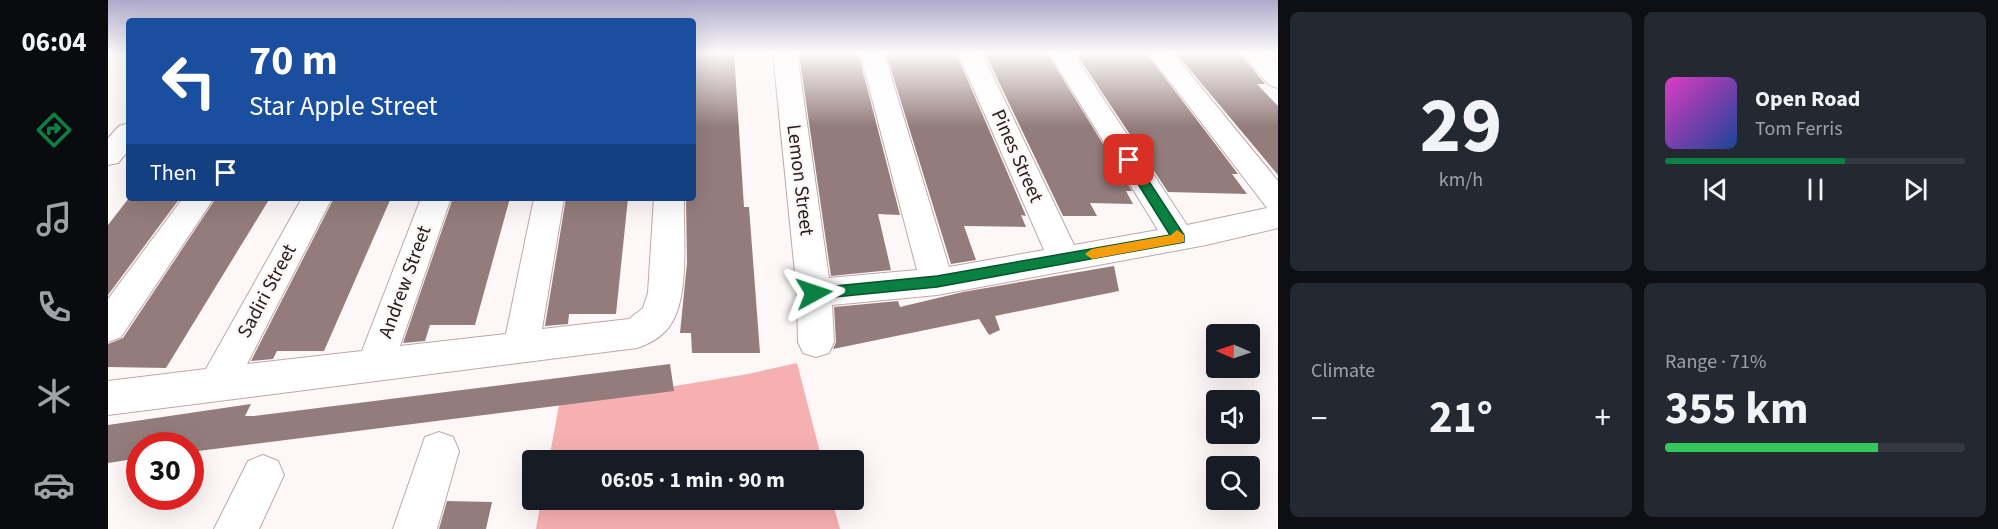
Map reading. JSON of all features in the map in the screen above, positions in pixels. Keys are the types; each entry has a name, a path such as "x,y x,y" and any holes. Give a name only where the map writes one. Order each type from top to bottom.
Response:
{"street":[{"name":"Lemon Street","path":"787,78 814,293 816,342"},
{"path":"879,78 937,282"},
{"name":"Pines Street","path":"981,78 1064,260"},
{"path":"1077,78 1179,238"},
{"path":"1178,78 1213,124 1278,201"},
{"path":"108,156 126,135"},
{"path":"108,327 198,201"},
{"name":"Sadiri Street","path":"217,385 315,201"},
{"name":"Andrew Street","path":"375,365 435,201"},
{"path":"521,348 548,201"},
{"path":"108,398 637,333 658,316 665,293 669,201"},
{"path":"814,293 937,282 1064,260 1278,217"},
{"path":"415,529 439,451"},
{"path":"236,529 263,475"}],"shaded area":[{"path":"797,363 819,450 551,450 559,405 748,374"},
{"path":"539,510 835,510 840,529 536,529"}],"building":[{"path":"696,78 736,78 744,207 749,207 760,353 692,353 691,333 680,333 687,263 686,201 696,201"},
{"path":"803,78 864,78 900,215 878,214 891,270 831,276"},
{"path":"894,78 967,78 1026,216 1021,215 1026,227 964,226 976,260 951,264"},
{"path":"997,78 1062,78 1132,191 1126,191 1133,204 1090,203 1097,216 1063,216"},
{"path":"1092,78 1165,78 1238,174 1232,174 1247,194 1168,192"},
{"path":"1197,78 1260,78 1265,84 1257,84 1278,106 1278,175"},
{"path":"127,201 178,201 108,295 108,225"},
{"path":"214,201 268,201 166,368 108,367 108,344 123,338"},
{"path":"332,201 390,201 324,351 277,351 273,359 251,361"},
{"path":"452,201 509,201 475,325 430,325 425,341 403,343"},
{"path":"566,201 628,201 616,314 569,314 568,324 545,326"},
{"path":"1114,266 1119,291 995,316 1000,330 989,335 979,319 833,349 836,342 834,307 898,301 900,307 963,292"},
{"path":"670,364 674,391 204,450 204,432 126,432 126,460 108,463 108,425 251,404 245,416"},
{"path":"447,501 492,502 486,529 439,529"}],"slow traffic":[{"path":"1092,254 1179,238 1177,235"}],"route":[{"path":"814,293 937,282 1179,238 1129,160"}]}
